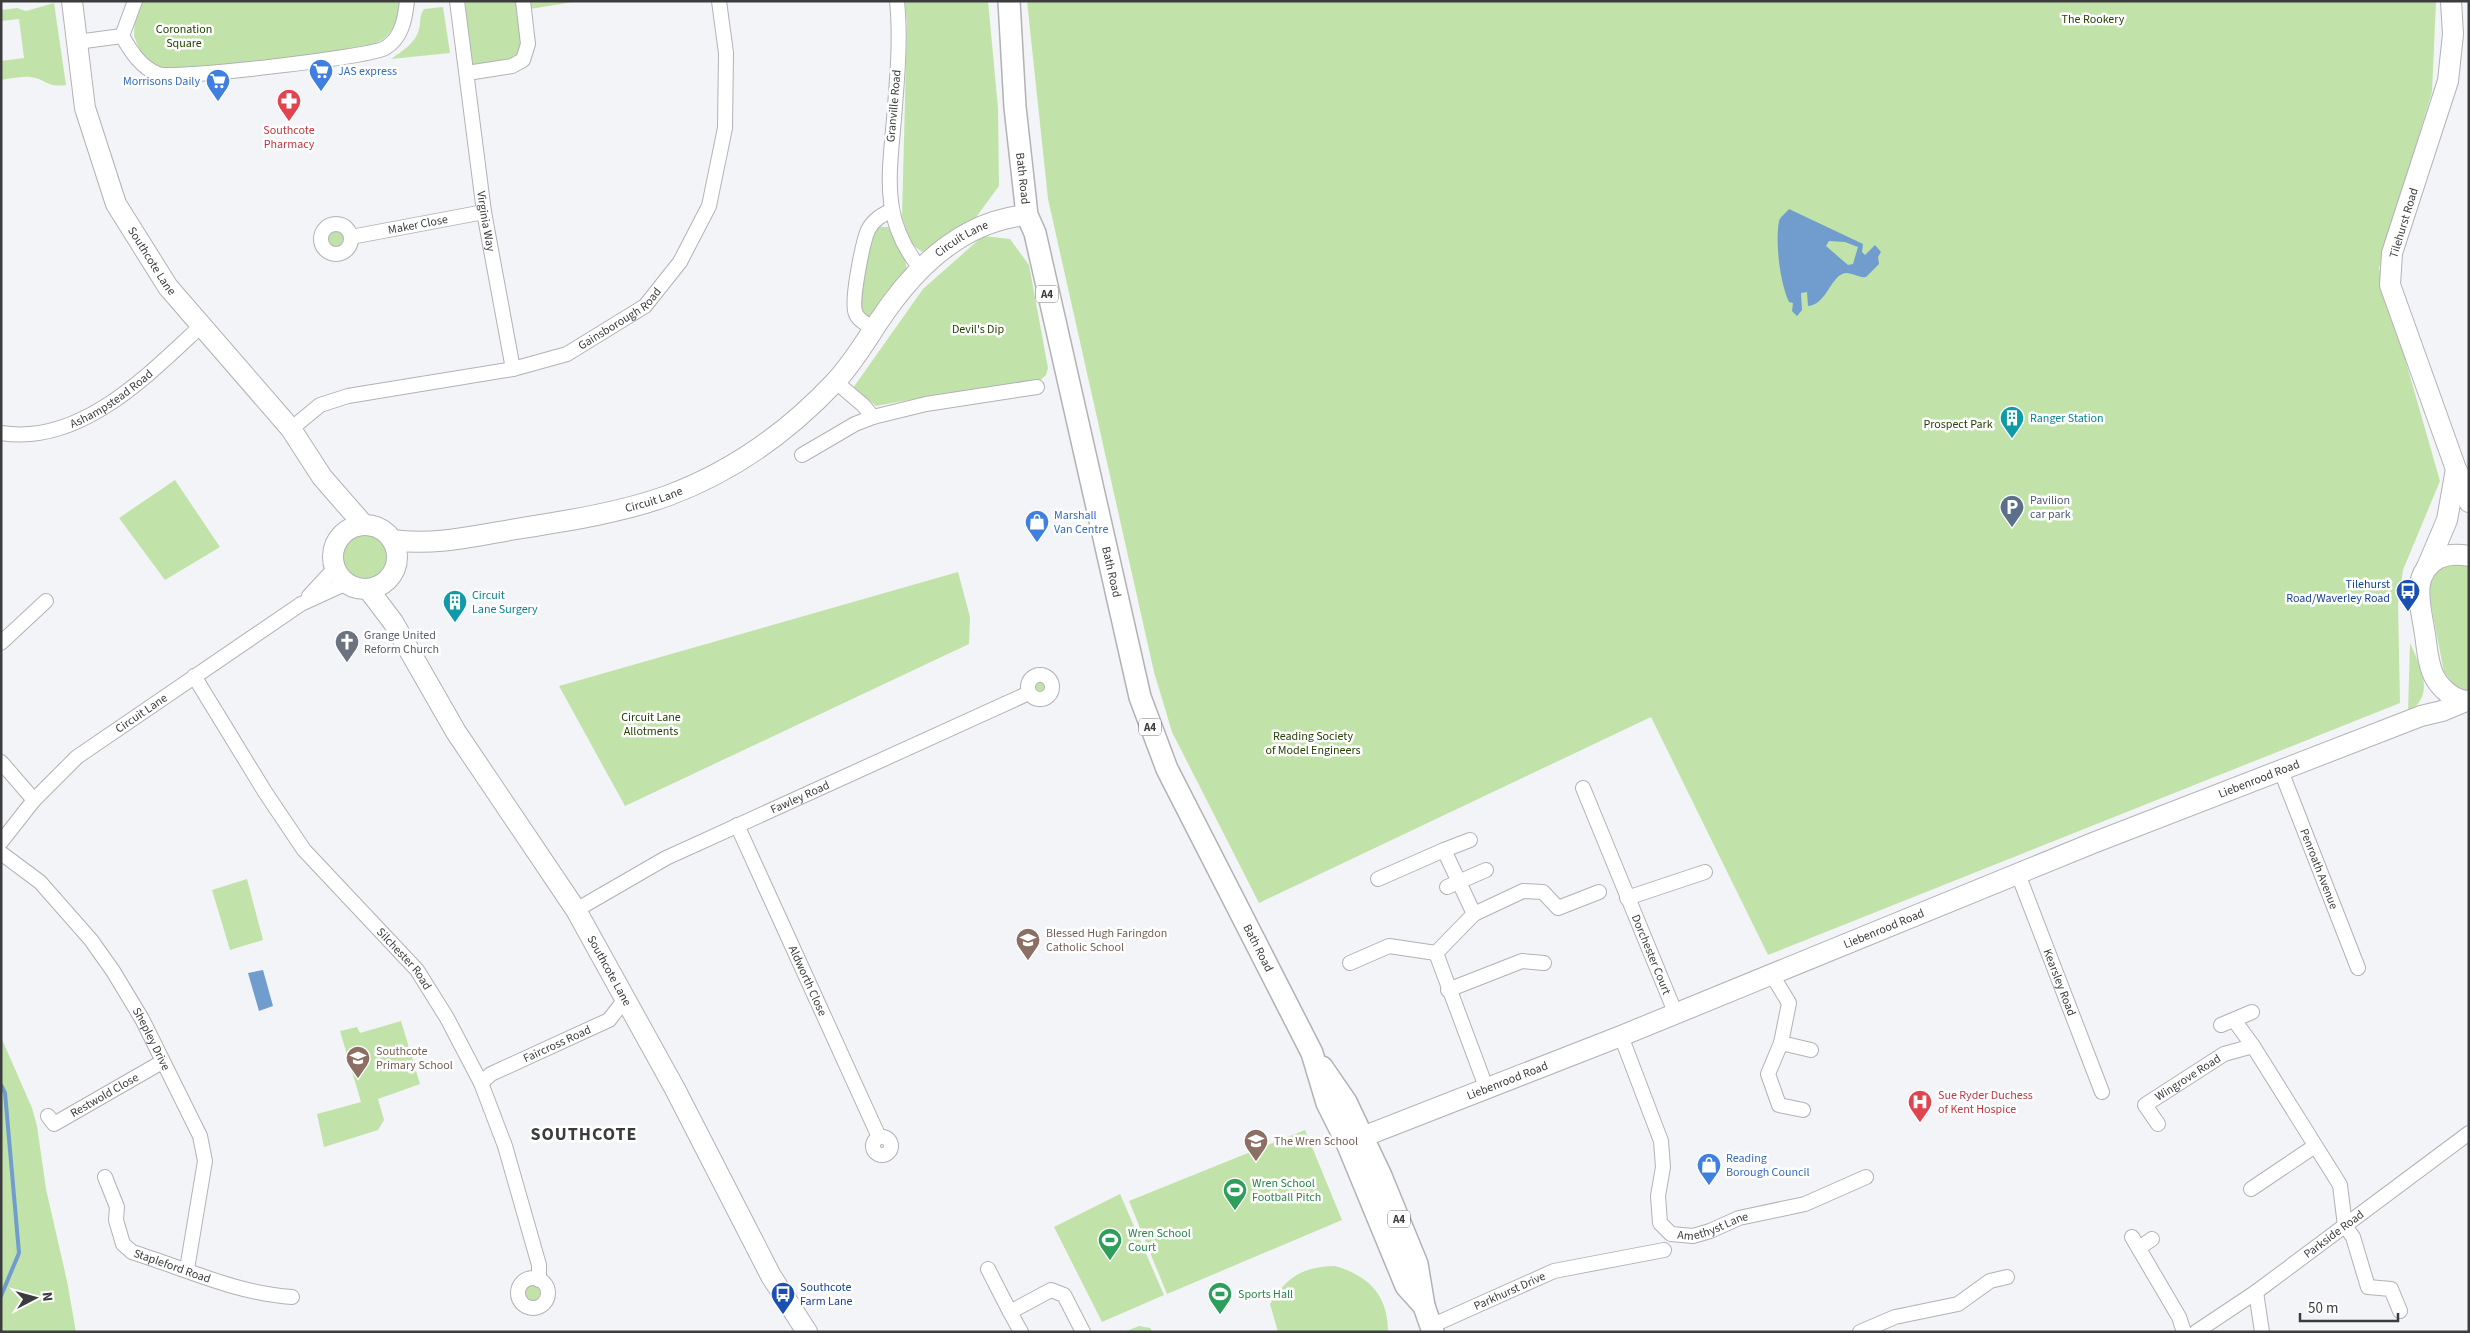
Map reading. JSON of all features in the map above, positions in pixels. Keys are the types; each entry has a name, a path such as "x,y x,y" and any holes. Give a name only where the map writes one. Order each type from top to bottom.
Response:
{"main road":[{"name":"Bath Road","path":"1009,1 1015,107 1027,215 1035,233 1132,668 1151,729 1167,770 1312,1053 1327,1103 1355,1140 1406,1286 1424,1306 1432,1329"}],"street":[{"name":"Southcote Lane","path":"72,1 85,108 116,204 168,287 291,429 322,477 363,524"},
{"path":"122,36 135,1"},
{"path":"122,36 135,58 158,74 200,75 348,56 384,48 397,37 405,20 407,1"},
{"name":"Virginia Way","path":"457,1 484,212 513,369"},
{"path":"467,73 512,66 523,60 528,44 522,1"},
{"name":"Gainsborough Road","path":"291,429 320,405 348,396 513,369 567,354 645,306 680,262 709,206 722,143 726,53 719,1"},
{"name":"Granville Road","path":"897,1 900,24 888,176 892,210 902,241 920,268"},
{"name":"Tilehurst Road","path":"2451,1 2453,34 2448,81 2392,253 2390,285 2456,469 2467,490 2469,502"},
{"path":"77,42 122,36"},
{"path":"874,328 860,320 854,310 856,279 868,230 878,216 892,210"},
{"name":"Maker Close","path":"351,237 484,212"},
{"name":"Circuit Lane","path":"392,540 413,543 440,542 581,518 667,496 718,474 759,449 836,382 920,268 959,237 978,227 1005,217 1027,215"},
{"name":"Ashampstead Road","path":"1,433 15,435 54,430 109,406 162,363 202,325"},
{"path":"836,382 863,404 873,417"},
{"path":"802,455 855,424 873,417 926,404 1037,387"},
{"name":"Tilehurst Road","path":"2436,679 2429,659 2418,591 2419,583 2447,520 2456,469"},
{"name":"Southcote Lane","path":"322,477 338,516 342,534"},
{"path":"363,524 382,529 392,540 397,550 398,561 392,576 376,586 361,589 341,576 334,549 342,534 352,527 363,524"},
{"name":"Circuit Lane","path":"398,561 440,542"},
{"path":"2426,567 2443,556 2453,554 2469,556"},
{"name":"Circuit Lane","path":"1,842 34,800 76,757 341,576"},
{"name":"Southcote Lane","path":"376,586 393,622 456,732 576,910 626,998 771,1276 807,1332"},
{"path":"1,643 46,601"},
{"name":"Silchester Road","path":"194,676 265,792 304,850 417,970 446,1018 481,1083 505,1146 539,1265 539,1280"},
{"path":"2436,679 2449,694 2467,701"},
{"path":"2421,716 2431,699 2436,679"},
{"name":"Fawley Road","path":"576,910 666,858 1030,692"},
{"name":"Liebenrood Road","path":"1355,1140 1486,1087 1621,1036 1675,1012 2018,874 2421,716 2442,712 2467,701"},
{"path":"1,762 34,800"},
{"name":"Penroath Avenue","path":"2280,771 2358,968"},
{"name":"Dorchester Court","path":"1582,788 1675,1012"},
{"name":"Aldworth Close","path":"737,824 879,1137"},
{"path":"1378,879 1470,840"},
{"path":"1444,850 1453,884 1474,914"},
{"name":"Shepley Drive","path":"1,853 40,882 91,940 113,971 142,1019 200,1136 205,1161 187,1269"},
{"path":"1453,884 1486,870"},
{"path":"1627,898 1705,872"},
{"name":"Kearsley Road","path":"2018,874 2102,1092"},
{"path":"1436,954 1474,914 1523,891 1543,892 1558,908 1599,892"},
{"path":"1350,963 1389,946 1436,954"},
{"path":"1436,954 1486,1087"},
{"path":"1448,990 1522,961 1544,963"},
{"path":"1772,974 1789,1003 1781,1043 1768,1074 1779,1105 1803,1110"},
{"name":"Faircross Road","path":"481,1083 492,1074 609,1020 626,998"},
{"path":"2221,1025 2252,1012"},
{"path":"2234,1020 2253,1046 2340,1185 2344,1226 2352,1237 2368,1287 2391,1289 2400,1312"},
{"name":"Amethyst Lane","path":"1621,1036 1661,1141 1662,1167 1658,1196 1660,1223 1671,1234 1693,1236 1710,1231 1739,1218 1805,1204 1866,1176"},
{"path":"1781,1043 1811,1050"},
{"name":"Wingrove Road","path":"2158,1124 2144,1105 2224,1054 2253,1046"},
{"name":"Restwold Close","path":"48,1116 54,1124 162,1062"},
{"name":"Parkside Road","path":"2196,1332 2256,1292 2469,1133"},
{"path":"2251,1189 2315,1146"},
{"name":"Stapleford Road","path":"105,1178 117,1207 116,1220 123,1244 132,1252 187,1269 230,1286 276,1296 292,1297"},
{"path":"2152,1239 2136,1243 2179,1317 2184,1332"},
{"name":"Parkhurst Drive","path":"1432,1329 1554,1271 1591,1257 1664,1250"},
{"path":"988,1269 1021,1332"},
{"path":"1860,1332 1895,1318 1958,1304 1990,1281 2007,1277"},
{"path":"1010,1312 1051,1290 1064,1294 1083,1332"},
{"path":"2256,1292 2262,1332"}],"green space":[{"name":"Coronation Square","path":"143,1 400,1 400,8 399,15 389,34 371,46 186,72 154,67 142,56 134,36 135,17"},
{"path":"457,1 579,1 524,10 523,60 467,73"},
{"path":"905,1 988,1 998,108 999,186 974,220 922,252 910,243 902,216 907,24"},
{"name":"Prospect Park","path":"1027,1 2436,1 2432,92 2379,268 2440,481 2403,570 2398,604 2400,703 1768,955 1651,717 1259,903 1172,732 1154,672 1048,199"},
{"path":"54,3 66,85 54,85 30,77 1,80 1,61 24,58 19,19 1,21 1,10 17,8 26,11"},
{"path":"443,7 450,53 391,59 415,38 424,9"},
{"path":"880,227 888,227 905,260 907,270 870,318 862,315 857,308 873,231"},
{"path":"336,230 342,233 345,239 342,245 336,248 330,245 327,239 330,233"},
{"name":"Devil's Dip","path":"983,236 1010,239 1029,265 1048,368 1046,375 1035,385 925,397 876,406 853,388 923,289"},
{"path":"175,480 220,547 165,580 119,518"},
{"path":"366,530 376,532 384,538 390,546 392,556 390,566 384,574 376,580 366,582 356,580 348,574 342,566 340,556 342,546 348,538 356,532"},
{"path":"2454,562 2469,565 2469,691 2455,686 2444,672 2428,590 2437,570"},
{"name":"Circuit Lane Allotments","path":"958,572 970,617 969,644 625,806 559,686"},
{"path":"2410,643 2422,671 2424,689 2422,698 2417,706 2408,713"},
{"path":"1040,679 1046,681 1048,687 1046,693 1040,695 1034,693 1032,687 1034,681"},
{"path":"247,879 263,940 230,950 212,890"},
{"path":"401,1021 420,1084 378,1099 384,1120 378,1130 324,1147 317,1114 361,1102 340,1031 357,1027 360,1033"},
{"path":"1,1037 32,1108 37,1126 46,1189 67,1281 76,1332 1,1332"},
{"name":"Wren School Football Pitch","path":"1305,1130 1342,1220 1167,1294 1129,1201"},
{"name":"Wren School Court","path":"1120,1194 1164,1295 1102,1322 1054,1227"},
{"path":"1335,1266 1358,1275 1374,1289 1385,1307 1388,1332 1278,1332 1270,1304 1283,1286 1305,1271 1313,1268"},
{"path":"529,1285 535,1285 540,1290 538,1299 529,1301 524,1296 524,1290"},
{"path":"1139,1326 1150,1328 1153,1332 1124,1332"}],"water":[{"path":"1789,209 1863,244 1862,252 1865,255 1875,245 1881,252 1878,257 1879,264 1866,277 1849,273 1841,275 1836,278 1820,301 1808,306 1807,292 1801,293 1802,310 1797,316 1792,311 1793,303 1789,302 1786,294 1778,251 1779,221","holes":["1829,241 1845,242 1858,247 1853,264 1848,265 1826,246"]},
{"path":"263,970 273,1006 259,1011 248,973"}],"waterway":[{"path":"1,1085 5,1093 19,1253 1,1296"}],"place":[{"name":"JAS express","path":"321,92"},
{"name":"Morrisons Daily","path":"218,102"},
{"name":"Southcote Pharmacy","path":"289,122"},
{"name":"Ranger Station","path":"2012,439"},
{"name":"Pavilion car park","path":"2012,528"},
{"name":"Marshall Van Centre","path":"1037,543"},
{"name":"Tilehurst Road/Waverley Road","path":"2408,612"},
{"name":"Circuit Lane Surgery","path":"455,623"},
{"name":"Grange United Reform Church","path":"347,663"},
{"name":"Blessed Hugh Faringdon Catholic School","path":"1028,961"},
{"name":"Southcote Primary School","path":"358,1079"},
{"name":"Sue Ryder Duchess of Kent Hospice","path":"1920,1123"},
{"name":"The Wren School","path":"1256,1162"},
{"name":"Reading Borough Council","path":"1709,1186"},
{"name":"Wren School Football Pitch","path":"1235,1211"},
{"name":"Wren School Court","path":"1110,1261"},
{"name":"Southcote Farm Lane","path":"783,1315"},
{"name":"Sports Hall","path":"1220,1315"}],"district":[{"name":"SOUTHCOTE","path":"584,1134"}],"park label":[{"name":"The Rookery","path":"2093,19"},
{"name":"Reading Society of Model Engineers","path":"1313,743"}]}
